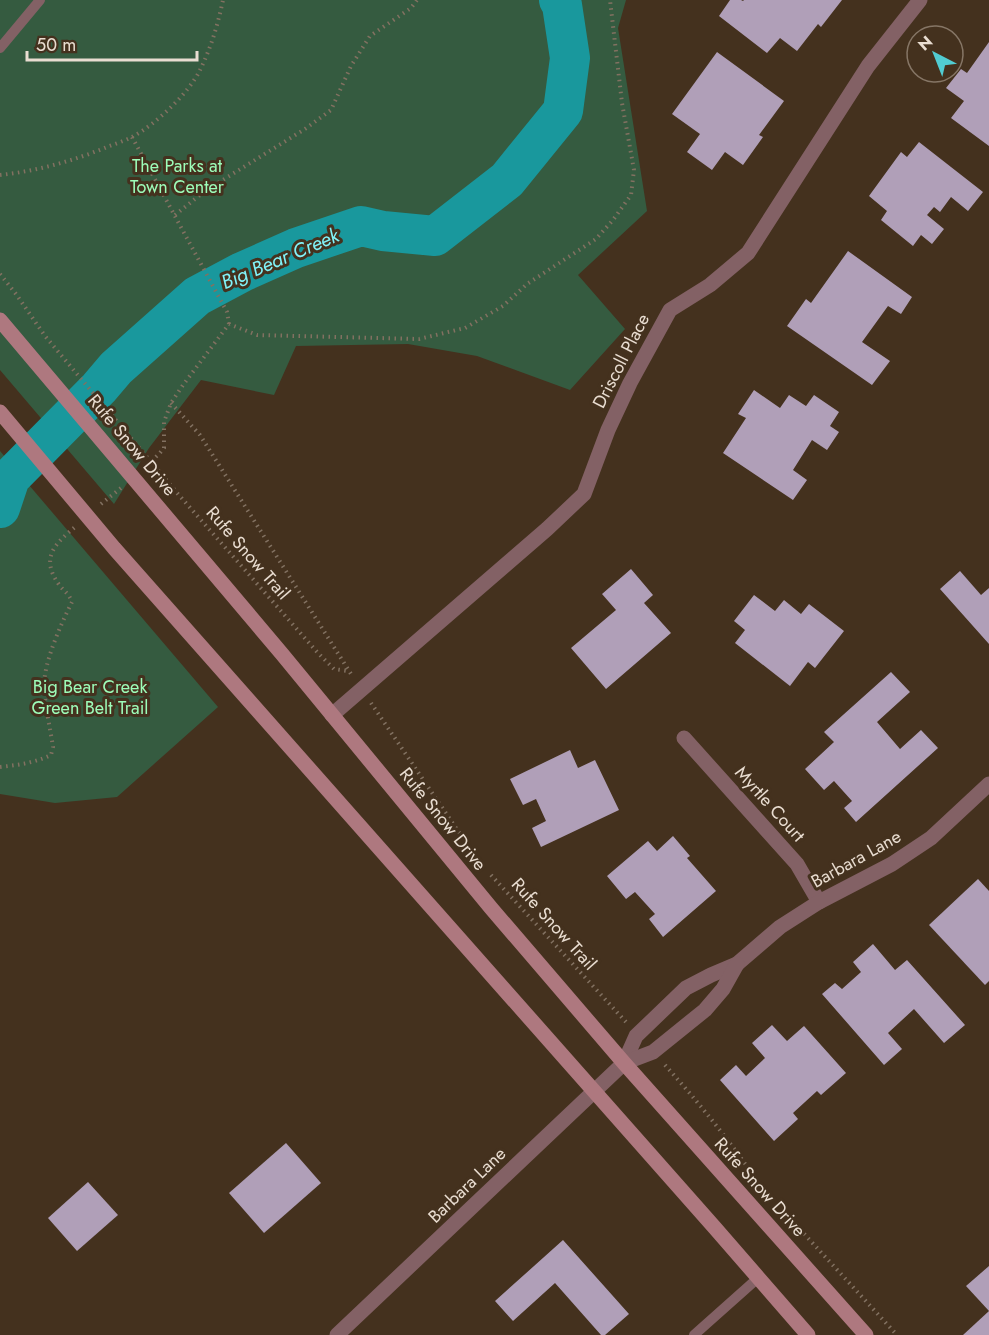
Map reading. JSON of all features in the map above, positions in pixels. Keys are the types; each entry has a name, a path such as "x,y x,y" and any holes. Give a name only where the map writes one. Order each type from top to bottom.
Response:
{"main road":[{"name":"Rufe Snow Drive","path":"0,320 160,508 491,908 624,1063 866,1335"},
{"path":"0,412 114,548 808,1335"}],"street":[{"name":"Driscoll Place","path":"332,715 548,530 584,494 608,430 630,383 670,310 710,285 748,253 868,66 920,0"},
{"name":"Myrtle Court","path":"684,738 797,864 819,902"},
{"name":"Barbara Lane","path":"338,1335 624,1063 637,1035 687,988 737,964 780,927 819,902 892,864 931,838 989,784"},
{"name":"Barbara Lane","path":"624,1063 653,1052 705,1010 723,989 737,964"}],"lane":[{"path":"0,48 40,0"},
{"path":"694,1335 758,1278"}],"path":[{"path":"0,175 48,167 84,156 132,137 167,112 199,71 219,22 224,0"},
{"path":"175,215 205,191 305,129 331,110 351,66 370,36 411,8 417,0"},
{"path":"229,324 257,335 419,339 465,328 503,306 527,284 597,239 631,195 634,170 622,103 610,0"},
{"path":"132,137 227,312 229,324 171,403 164,422 164,448 143,469"},
{"name":"Rufe Snow Trail","path":"0,274 45,336 178,494 318,653 334,669 349,671 477,860"},
{"path":"171,403 200,435 349,671"},
{"path":"101,505 126,483"},
{"path":"0,767 22,765 51,755 53,747 44,687 45,674 57,635 72,602 70,596 57,582 50,563 52,551 59,541 76,526"},
{"name":"Rufe Snow Trail","path":"485,869 637,1035"},
{"path":"653,1052 689,1091 734,1147 761,1187"},
{"path":"793,1222 897,1335"}],"green space":[{"name":"The Parks at Town Center","path":"0,0 626,0 618,28 647,211 578,275 625,329 570,390 477,356 408,344 296,346 274,395 201,380 149,448 114,504 0,370"},
{"name":"Big Bear Creek Green Belt Trail","path":"0,451 218,707 117,797 55,803 0,794"}],"building":[{"path":"730,0 842,0 821,27 818,24 797,51 780,38 767,53 719,16"},
{"path":"989,42 989,146 951,118 964,101 946,88 949,84 965,84 965,72 967,73"},
{"path":"717,52 784,101 759,135 763,137 743,165 725,152 712,170 687,152 700,134 672,114"},
{"path":"919,142 983,192 968,211 951,197 940,212 934,207 927,215 944,229 932,244 921,235 913,246 881,220 887,211 869,196 901,152 907,157"},
{"path":"848,251 912,297 901,314 888,306 862,342 890,361 872,385 787,326 806,299 811,303"},
{"path":"754,390 780,408 789,395 806,406 814,395 839,412 830,426 839,432 827,450 812,440 793,470 807,480 793,500 723,453 746,418 738,414"},
{"path":"631,569 653,595 644,603 671,633 606,689 571,648 616,610 602,594"},
{"path":"960,571 981,595 989,588 989,644 940,589"},
{"path":"754,595 775,611 784,600 801,614 809,604 844,631 815,668 808,662 790,686 735,643 745,630 734,621"},
{"path":"891,672 910,692 877,722 900,749 921,730 938,748 856,822 844,808 852,801 834,781 824,790 805,769 834,742 824,732"},
{"path":"570,750 578,768 595,760 619,810 541,847 532,828 546,821 536,799 523,805 510,779"},
{"path":"673,836 690,856 687,858 716,891 663,937 649,919 655,914 635,892 626,899 607,876 648,841 657,851"},
{"path":"978,879 989,891 989,981 985,985 929,925"},
{"path":"873,944 895,970 907,960 965,1025 944,1043 914,1009 888,1033 902,1049 884,1065 822,994 835,983 842,989 861,972 853,962"},
{"path":"772,1025 787,1041 804,1026 846,1073 821,1095 817,1091 793,1113 798,1119 774,1141 720,1080 736,1065 746,1076 765,1058 752,1043"},
{"path":"286,1143 321,1183 264,1233 229,1193"},
{"path":"88,1182 118,1215 77,1251 48,1218"},
{"path":"563,1240 629,1314 605,1335 601,1335 555,1283 513,1321 495,1301"},
{"path":"989,1266 989,1311 966,1286"},
{"path":"989,1311 989,1335 963,1335"}],"waterway":[{"name":"Big Bear Creek","path":"0,508 10,478 116,368 197,296 242,272 296,248 361,226 383,231 435,236 507,180 563,111 570,58 562,5 559,0"}]}
